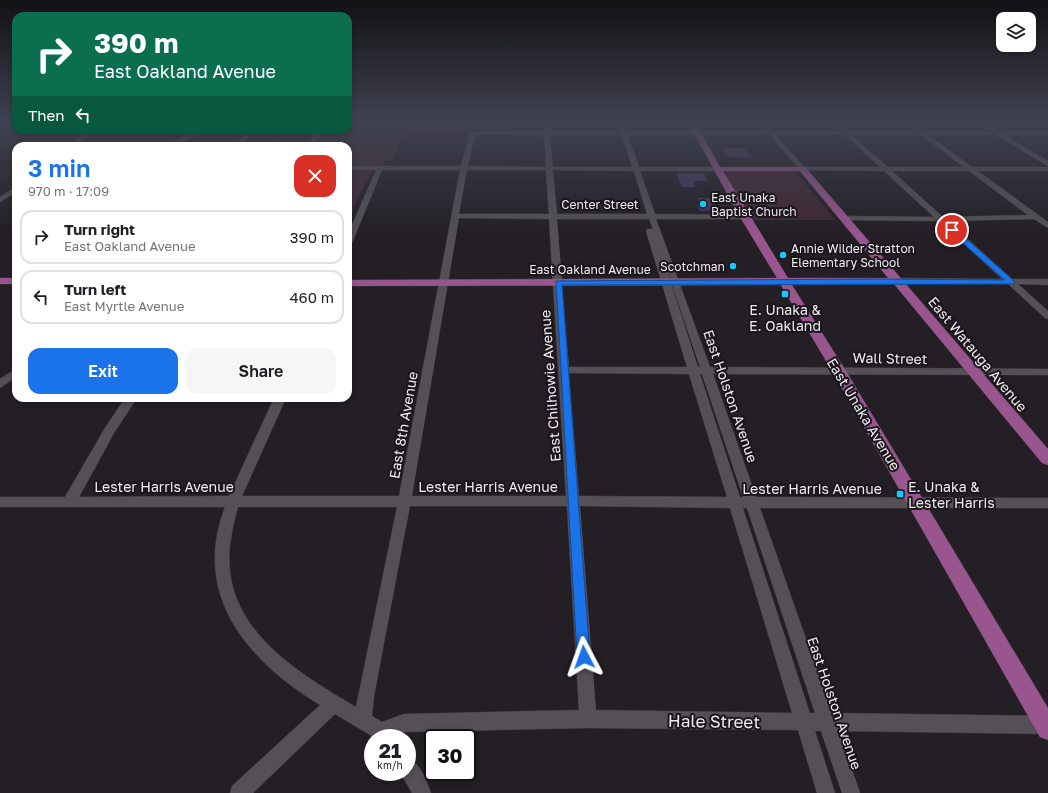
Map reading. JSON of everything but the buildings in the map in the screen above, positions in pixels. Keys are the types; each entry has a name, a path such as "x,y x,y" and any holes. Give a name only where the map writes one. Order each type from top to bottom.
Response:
{"main road":[{"name":"East Unaka Avenue","path":"713,159 745,217 839,371 1047,726"},
{"path":"719,169 802,169"},
{"name":"East Watauga Avenue","path":"802,169 1048,459"},
{"path":"0,281 12,282"},
{"name":"East Oakland Avenue","path":"352,283 897,281"}],"street":[{"name":"East 8th Avenue","path":"363,720 366,696 404,502 466,159"},
{"name":"East Chilhowie Avenue","path":"549,159 588,719"},
{"name":"East Holston Avenue","path":"630,159 671,282 707,371 851,793"},
{"name":"East Watauga Avenue","path":"793,159 802,169"},
{"path":"874,159 1048,316"},
{"path":"957,159 1048,226"},
{"path":"352,168 719,169"},
{"path":"352,233 380,168"},
{"path":"802,169 1048,169"},
{"path":"0,200 12,192"},
{"name":"Center Street","path":"456,216 745,217"},
{"path":"843,218 940,219 1035,217"},
{"name":"East Oakland Avenue","path":"897,281 1048,282"},
{"name":"East Holston Avenue","path":"671,282 694,371 826,793"},
{"name":"Wall Street","path":"564,370 974,373 1048,372"},
{"path":"0,384 12,375"},
{"path":"69,502 109,431 128,402"},
{"path":"278,402 226,522 222,553 224,587 240,623 267,656 306,687 376,729"},
{"name":"Lester Harris Avenue","path":"0,502 233,503 573,501 917,504 1048,503"},
{"path":"239,793 334,703"},
{"name":"Hale Street","path":"394,729 404,724 588,719 1047,726"},
{"path":"416,780 422,793"}],"shaded area":[{"path":"352,159 394,159 393,161 384,161 381,167 352,167"},
{"path":"352,169 374,169 352,211"},
{"path":"721,171 795,171 835,220 749,220"}],"place":[{"name":"East Unaka Baptist Church","path":"703,204"},
{"name":"Annie Wilder Stratton Elementary School","path":"783,255"},
{"name":"Scotchman","path":"733,266"},
{"name":"E. Unaka & E. Oakland","path":"785,294"},
{"name":"E. Unaka & Lester Harris","path":"900,494"}],"route":[{"path":"584,657 558,283 883,281 1011,282 952,230"}]}
